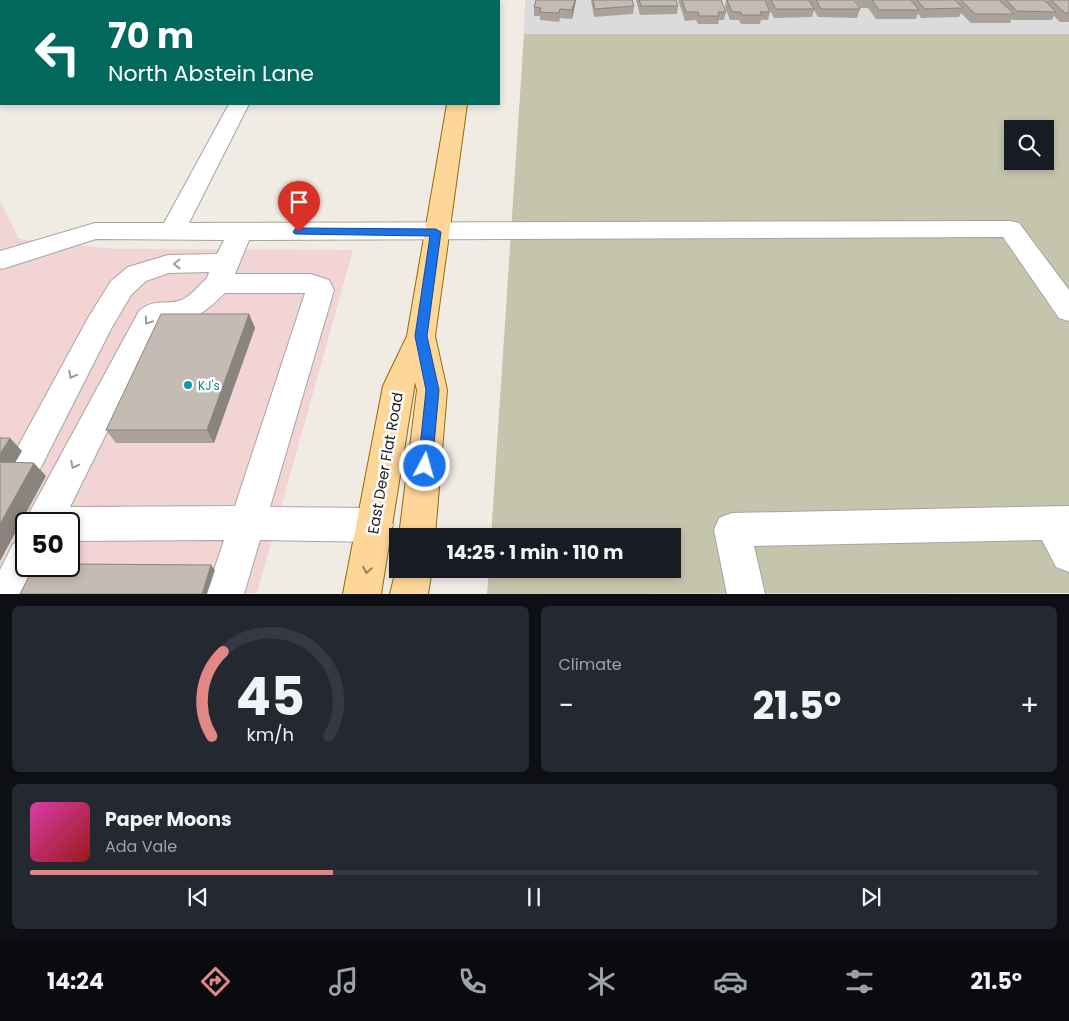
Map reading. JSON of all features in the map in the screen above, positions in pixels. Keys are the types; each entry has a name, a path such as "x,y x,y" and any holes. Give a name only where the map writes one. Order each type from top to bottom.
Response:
{"main road":[{"name":"East Deer Flat Road","path":"362,594 398,386 421,336 456,105"},
{"name":"East Deer Flat Road","path":"418,528 432,390 421,336"},
{"path":"410,594 412,578"}],"street":[{"path":"172,231 238,105"},
{"path":"1,258 95,231 436,232 1010,229 1069,311"},
{"path":"50,512 149,318 157,311 183,311 193,305 222,273 240,231"},
{"path":"20,474 115,297 125,284 138,274 168,264 311,284 319,287 320,290 225,594"},
{"path":"80,523 375,525"},
{"path":"746,594 732,530 1061,523 1069,554"},
{"path":"8,594 16,577"}],"shaded area":[{"path":"525,0 1069,0 1069,34 524,34"},
{"path":"524,34 1069,34 1069,593 487,594 488,578 681,578 681,528 492,528"},
{"path":"0,200 19,239 116,249 353,250 257,593 0,593"}],"building":[{"path":"536,0 575,0 572,10 560,9 559,13 540,12 541,8 534,7"},
{"path":"593,0 632,0 634,6 595,9"},
{"path":"639,0 676,0 678,6 641,6"},
{"path":"682,0 721,0 726,12 718,12 719,16 699,16 698,12 686,12"},
{"path":"727,0 765,0 770,12 760,12 762,15 742,15 741,12 732,12"},
{"path":"771,0 809,0 814,9 776,9"},
{"path":"816,0 854,0 860,9 821,9"},
{"path":"872,0 911,0 919,10 879,10"},
{"path":"917,0 955,0 963,8 925,9"},
{"path":"961,0 999,0 1014,14 975,14"},
{"path":"1006,0 1044,0 1056,12 1017,11"},
{"path":"1051,0 1069,0 1069,13 1065,13"},
{"name":"KJ's","path":"161,314 249,314 207,430 106,430"},
{"path":"0,438 10,438 0,454"},
{"path":"0,462 34,463 0,524"},
{"path":"80,564 211,565 202,594 20,594 28,577 80,577"}],"place":[{"name":"KJ's","path":"188,385"}],"route":[{"path":"299,232 436,232 421,336 432,390 425,466"}]}
